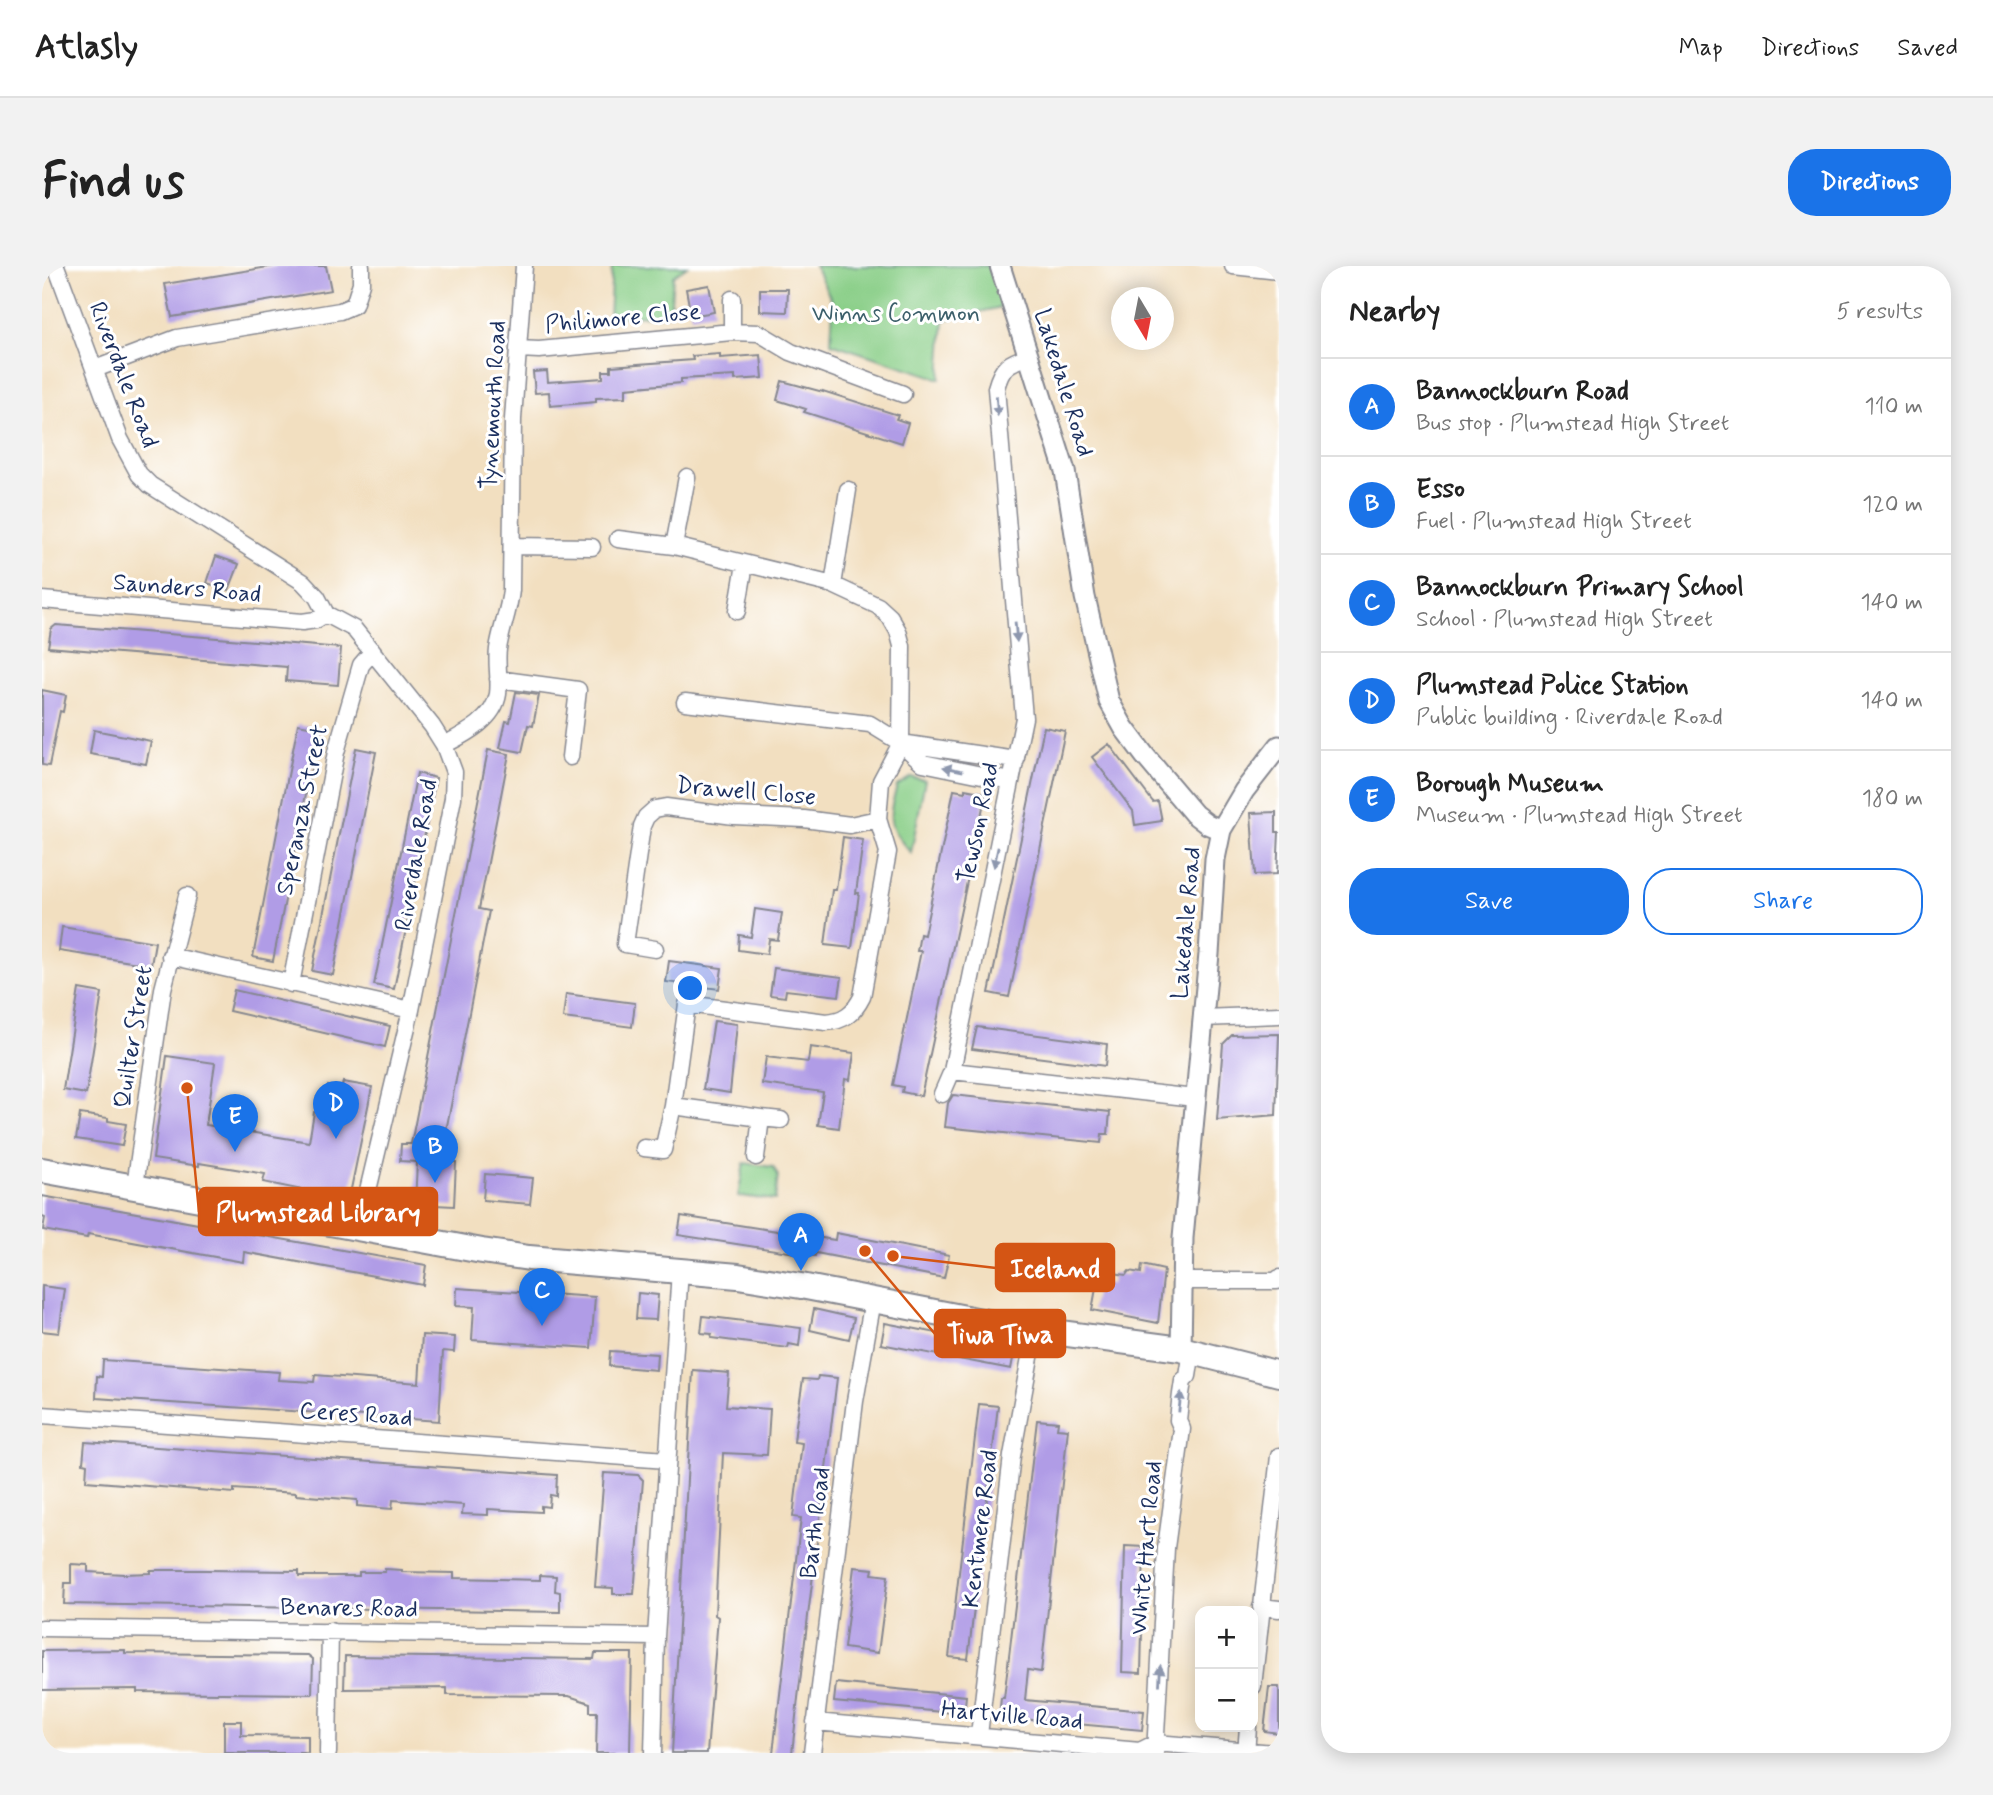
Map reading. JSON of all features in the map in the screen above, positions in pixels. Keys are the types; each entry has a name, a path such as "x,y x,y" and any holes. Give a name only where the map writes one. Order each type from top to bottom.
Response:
{"main road":[{"path":"42,1170 529,1258 738,1276 1035,1330 1187,1350 1279,1374"}],"street":[{"name":"Riverdale Road","path":"56,266 120,439 139,474 150,485 303,582 317,597 326,614 354,629 432,726 444,746 454,772 455,784 411,1010 359,1228"},
{"path":"95,369 177,338 340,311 354,305 361,283 361,266"},
{"name":"Lakedale Road","path":"1000,266 1065,471 1084,597 1109,701 1144,756 1194,814 1221,831 1215,859 1183,1238 1187,1350"},
{"path":"1233,266 1279,271"},
{"name":"Tynemouth Road","path":"444,746 464,734 492,709 498,695 498,646 510,607 511,590 513,419 518,349 519,269"},
{"name":"Philimore Close","path":"732,332 733,299"},
{"name":"Philimore Close","path":"518,349 539,350 732,332 759,333 791,352 904,394"},
{"name":"Tewson Road","path":"952,1071 1024,718 996,388 1000,373 1010,362 1029,356"},
{"path":"674,546 687,477"},
{"path":"833,585 848,490"},
{"path":"618,539 674,546 833,585 878,606 890,617 902,646 901,743 881,781 877,819 888,852 862,997 857,1006 839,1021 826,1022 687,1004 673,1106 663,1150 643,1148"},
{"path":"512,546 592,547"},
{"path":"737,611 745,564"},
{"name":"Saunders Road","path":"42,600 302,622 316,620 326,614"},
{"name":"Speranza Street","path":"291,984 336,752 361,666 373,651"},
{"path":"498,679 578,690 570,757"},
{"path":"685,702 870,724 901,743 923,763 1011,781"},
{"path":"901,743 1016,760"},
{"path":"1221,831 1244,791 1279,746"},
{"name":"Drawell Close","path":"655,949 625,944 642,826 646,817 655,809 666,807 734,816 804,819 850,825 877,819"},
{"name":"Quilter Street","path":"135,1186 163,989 187,896"},
{"path":"170,956 411,1010"},
{"path":"1203,1018 1279,1015"},
{"path":"942,1094 952,1071 1195,1098"},
{"path":"673,1106 780,1121"},
{"path":"756,1157 761,1118"},
{"path":"653,1753 656,1637 680,1270"},
{"path":"1183,1281 1277,1281 1279,1278"},
{"name":"Barth Road","path":"812,1753 855,1401 873,1300"},
{"name":"Kentmere Road","path":"979,1735 1012,1456 1035,1330"},
{"name":"White Hart Road","path":"1156,1748 1167,1536 1182,1429 1178,1420 1181,1394 1183,1381 1188,1376 1187,1350"},
{"name":"Ceres Road","path":"42,1415 667,1460"},
{"path":"1255,1669 1279,1456"},
{"path":"1261,1607 1279,1609"},
{"name":"Benares Road","path":"42,1628 656,1637"},
{"path":"328,1753 330,1631"},
{"name":"Hartville Road","path":"815,1722 1140,1751 1156,1748 1274,1753"},
{"path":"1246,1752 1248,1732"}],"green space":[{"path":"612,266 687,266 673,276 670,314 609,317"},
{"name":"Winns Common","path":"815,266 989,266 1006,306 944,320 940,379 831,343 833,303"},
{"path":"911,777 925,780 911,853 893,829 891,815 897,786"},
{"path":"744,1163 773,1167 778,1176 775,1200 738,1196"}],"building":[{"path":"274,266 326,266 331,290 172,317 165,284"},
{"path":"709,285 714,312 691,316 686,289"},
{"path":"760,289 788,289 787,312 760,311"},
{"path":"720,354 720,358 761,355 763,378 735,380 735,376 681,379 681,383 626,388 626,397 596,398 596,402 550,406 549,392 535,393 533,372 547,371 548,382 603,378 603,371 611,371 611,366 693,360 692,356"},
{"path":"782,381 898,415 896,419 908,423 902,443 804,412 806,409 777,400"},
{"path":"216,556 239,564 229,590 207,583"},
{"path":"56,625 341,648 338,685 286,681 287,667 48,647 51,629"},
{"path":"42,690 66,695 63,712 60,711 49,766 42,765"},
{"path":"516,692 539,695 533,726 528,725 522,752 500,748 506,721 510,722"},
{"path":"298,724 319,728 273,961 253,957"},
{"path":"1044,727 1065,731 1009,997 989,993"},
{"path":"94,730 151,741 146,764 90,754"},
{"path":"1109,744 1153,802 1158,801 1162,821 1135,825 1133,811 1092,757"},
{"path":"356,748 376,752 333,975 312,971"},
{"path":"488,750 509,754 479,909 489,911 445,1136 444,1162 456,1162 454,1206 415,1204 417,1162 400,1161 401,1144 411,1144"},
{"path":"417,773 436,778 394,989 374,985"},
{"path":"965,789 986,793 921,1096 902,1092 903,1087 893,1085 921,951 917,951 920,934 924,935 954,790 965,792"},
{"path":"1276,812 1276,832 1279,832 1277,874 1255,875 1251,813"},
{"path":"843,837 863,840 852,948 825,945 832,890 836,890"},
{"path":"755,909 782,913 778,940 769,939 767,954 738,950 739,935 751,937"},
{"path":"62,927 155,942 151,965 59,951"},
{"path":"669,961 722,968 719,989 666,982"},
{"path":"774,968 842,977 839,996 786,990 785,997 770,995"},
{"path":"79,989 102,993 86,1094 63,1090"},
{"path":"234,990 390,1026 385,1047 229,1011"},
{"path":"566,994 635,1003 632,1027 563,1018"},
{"path":"714,1021 737,1024 730,1093 703,1089"},
{"path":"977,1027 1107,1044 1105,1066 972,1049"},
{"path":"1279,1034 1276,1115 1217,1120 1223,1044 1232,1035"},
{"path":"810,1047 854,1053 850,1080 845,1079 839,1128 818,1125 823,1092 762,1084 766,1057 808,1062"},
{"path":"167,1056 215,1063 206,1125 309,1142 314,1112 323,1113 328,1086 341,1089 343,1082 372,1087 350,1194 346,1199 263,1182 265,1174 199,1163 199,1166 153,1159"},
{"path":"953,1095 1110,1112 1108,1134 1102,1134 1101,1143 945,1127 948,1103"},
{"path":"80,1114 126,1124 122,1146 76,1139"},
{"path":"485,1174 533,1178 530,1204 483,1200"},
{"path":"42,1196 426,1265 423,1285 244,1252 243,1262 88,1234 87,1238 43,1230 45,1218 42,1217"},
{"path":"681,1216 835,1240 836,1233 949,1255 944,1278 816,1253 815,1256 678,1235"},
{"path":"1142,1265 1164,1270 1158,1323 1092,1310 1097,1283 1111,1285 1113,1273 1141,1273"},
{"path":"42,1286 65,1289 59,1333 42,1331"},
{"path":"457,1288 595,1297 591,1348 472,1340 474,1307 456,1306"},
{"path":"638,1293 658,1295 656,1320 636,1319"},
{"path":"814,1309 854,1318 849,1339 810,1330"},
{"path":"703,1316 801,1328 799,1346 789,1344 788,1348 711,1338 712,1334 701,1333"},
{"path":"885,1323 1015,1348 1011,1369 881,1344"},
{"path":"422,1335 455,1337 454,1352 443,1351 439,1421 96,1398 97,1376 102,1377 103,1360 279,1372 278,1380 314,1382 315,1375 419,1383"},
{"path":"610,1351 657,1354 656,1370 609,1366"},
{"path":"693,1370 729,1373 726,1406 770,1409 767,1455 723,1453 715,1615 718,1617 707,1753 672,1753"},
{"path":"818,1376 837,1378 792,1753 773,1753 801,1518 793,1517 802,1443 794,1442 796,1425 803,1379 817,1380"},
{"path":"979,1404 998,1406 968,1659 949,1657"},
{"path":"1037,1420 1058,1422 1057,1428 1068,1429 1041,1672 1028,1670 1025,1700 1144,1711 1142,1730 999,1717 1001,1698 1004,1698"},
{"path":"85,1442 557,1475 556,1496 550,1495 549,1507 541,1506 541,1512 488,1509 488,1515 462,1514 463,1505 393,1500 392,1509 357,1506 357,1500 296,1493 234,1489 234,1493 86,1481 87,1464 83,1463"},
{"path":"604,1473 638,1475 643,1480 634,1594 613,1594 613,1588 595,1587"},
{"path":"1125,1546 1144,1547 1141,1673 1122,1672"},
{"path":"71,1564 88,1565 88,1572 124,1574 150,1573 150,1570 205,1570 299,1571 299,1576 359,1576 359,1572 385,1572 385,1569 454,1573 454,1578 540,1580 540,1575 556,1576 555,1591 560,1592 560,1612 64,1604 65,1583 71,1583"},
{"path":"854,1567 873,1569 872,1574 888,1576 878,1653 844,1648"},
{"path":"125,1650 125,1653 308,1655 313,1659 312,1694 137,1692 137,1689 42,1690 42,1651"},
{"path":"595,1653 632,1653 630,1753 596,1753 597,1712 590,1712 590,1703 569,1696 447,1695 447,1688 344,1689 345,1656 594,1659"},
{"path":"836,1683 966,1696 964,1714 834,1702"},
{"path":"1269,1687 1279,1687 1279,1733 1264,1731"},
{"path":"224,1721 241,1721 241,1735 308,1736 308,1753 224,1753"}],"place":[{"name":"Plumstead Library","path":"187,1088"},
{"name":"Plumstead Police Station","path":"336,1139"},
{"name":"Borough Museum","path":"235,1152"},
{"name":"Esso","path":"435,1183"},
{"name":"Tiwa Tiwa","path":"865,1251"},
{"name":"Iceland","path":"893,1256"},
{"name":"Bannockburn Road","path":"801,1271"},
{"name":"Bannockburn Primary School","path":"542,1326"}]}
